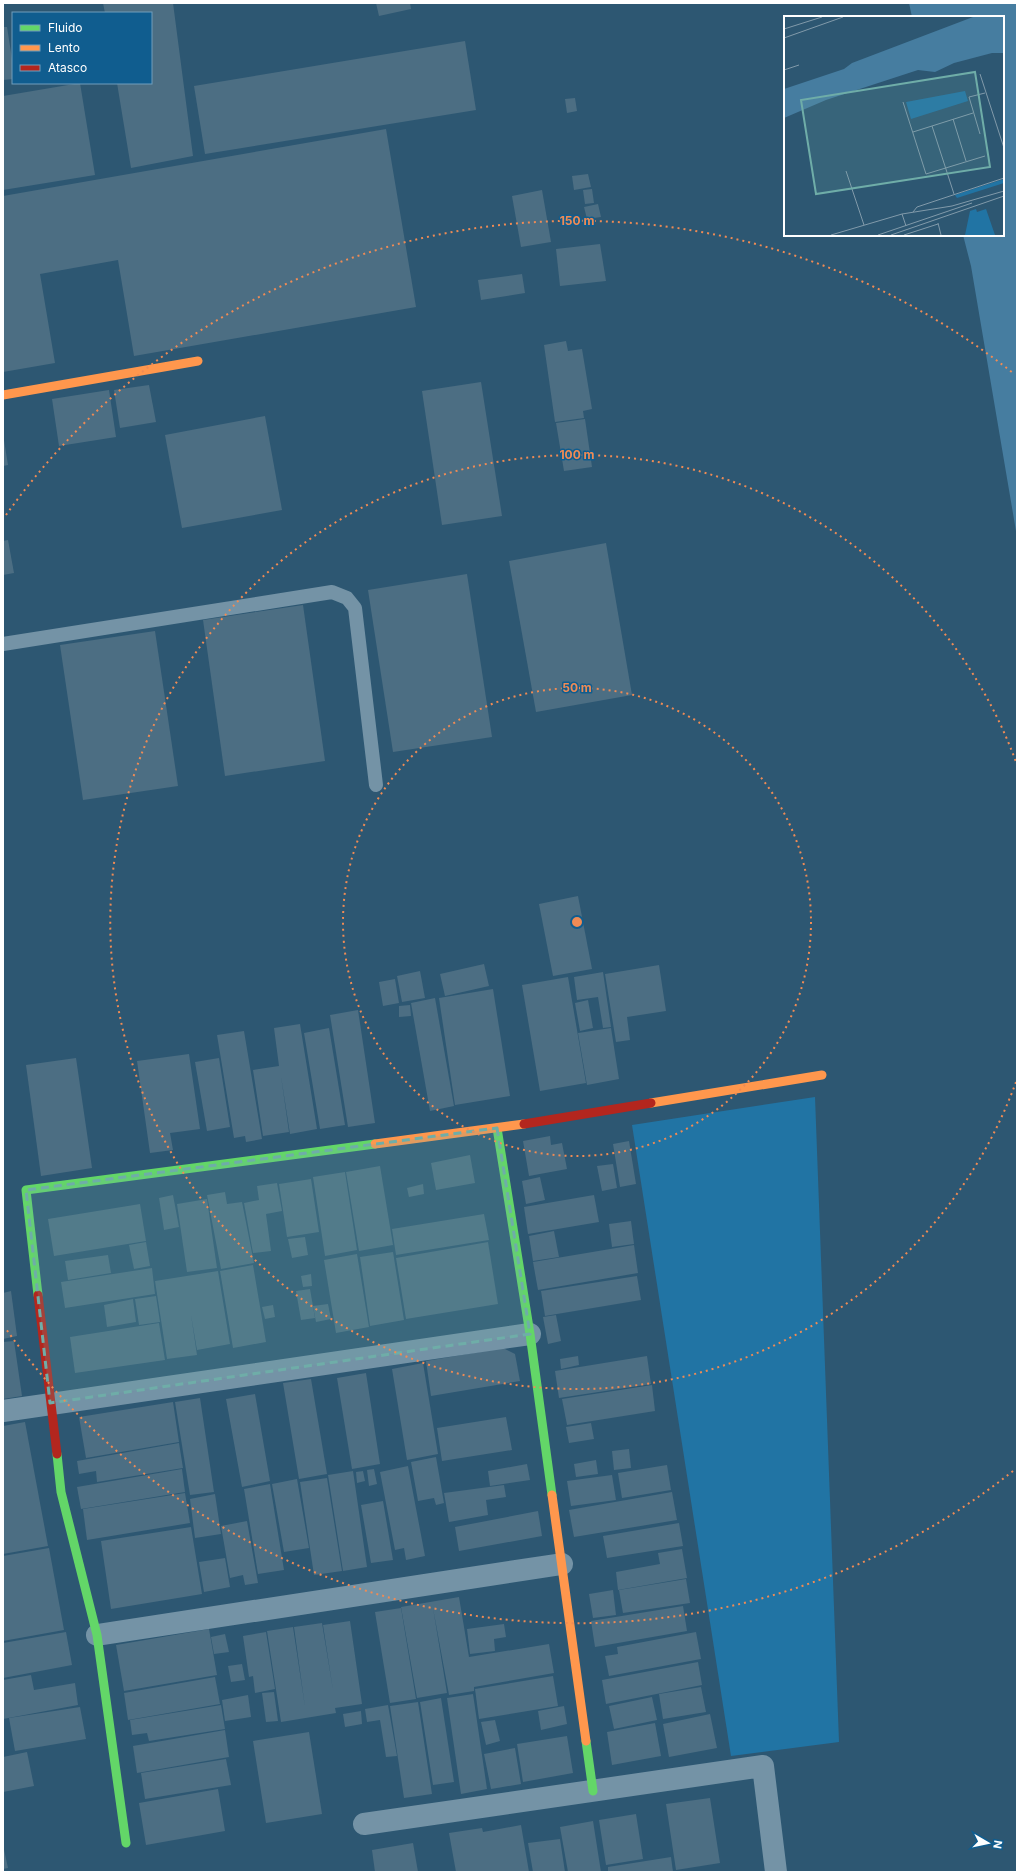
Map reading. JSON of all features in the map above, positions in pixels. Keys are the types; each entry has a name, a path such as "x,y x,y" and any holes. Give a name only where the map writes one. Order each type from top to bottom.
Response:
{"street":[{"path":"3,395 198,361"},
{"path":"126,1844 97,1635 61,1492 26,1190 498,1128 822,1075"},
{"path":"498,1128 530,1334 594,1791"},
{"path":"3,1411 530,1334"},
{"path":"97,1635 562,1564"},
{"path":"364,1824 763,1766 776,1872"}],"lane":[{"path":"3,644 332,592 347,598 355,608 376,785"}],"highlighted area":[{"path":"497,1128 530,1334 50,1403 26,1190"}],"shaded area":[{"path":"909,3 1017,3 1017,537 971,266 963,236 1004,236 1004,16 912,16"},
{"path":"815,1097 839,1742 731,1756 632,1125"}],"building":[{"path":"103,3 173,3 193,156 131,168 117,84 152,84 152,12 105,12"},
{"path":"376,3 410,3 411,9 379,16"},
{"path":"3,27 7,27 12,59 12,79 3,80"},
{"path":"465,41 476,110 205,154 194,86"},
{"path":"80,84 95,175 3,190 3,96"},
{"path":"575,98 577,111 567,113 565,99"},
{"path":"386,129 416,307 134,356 118,260 40,274 55,363 3,372 3,196"},
{"path":"588,174 591,187 574,190 572,176"},
{"path":"592,189 594,203 585,204 583,190"},
{"path":"542,190 551,242 521,247 512,196"},
{"path":"598,204 601,217 587,219 584,207"},
{"path":"600,244 606,281 560,286 556,249"},
{"path":"522,274 525,293 481,300 478,280"},
{"path":"566,341 568,351 582,349 592,409 583,411 584,418 555,422 544,345"},
{"path":"481,382 502,516 442,525 422,391"},
{"path":"149,385 156,422 120,428 114,390"},
{"path":"109,390 116,437 59,446 52,399"},
{"path":"265,416 282,510 182,528 165,435"},
{"path":"585,419 592,467 564,471 556,423"},
{"path":"3,434 8,465 3,466"},
{"path":"8,540 14,573 3,575 3,541"},
{"path":"606,543 632,695 536,712 509,561"},
{"path":"467,574 492,737 393,752 368,590"},
{"path":"303,605 325,761 225,776 203,620"},
{"path":"155,631 178,786 83,800 60,645"},
{"path":"578,896 592,969 553,976 539,904"},
{"path":"484,964 489,986 445,996 440,974"},
{"path":"659,965 666,1011 627,1017 630,1040 616,1042 605,974"},
{"path":"420,971 425,998 402,1002 397,976"},
{"path":"603,972 611,1027 603,1028 598,997 577,1000 574,977"},
{"path":"568,977 586,1083 540,1091 522,985"},
{"path":"395,979 399,1003 383,1006 379,982"},
{"path":"493,989 510,1096 455,1105 439,998"},
{"path":"435,998 454,1106 430,1111 411,1003"},
{"path":"588,1000 593,1028 580,1031 575,1003"},
{"path":"410,1005 411,1016 399,1017 399,1006"},
{"path":"358,1010 375,1123 348,1127 330,1015"},
{"path":"300,1024 317,1129 290,1134 281,1076 289,1132 263,1136 253,1070 279,1066 274,1028"},
{"path":"329,1028 345,1125 320,1129 304,1033"},
{"path":"611,1028 619,1079 587,1085 578,1033"},
{"path":"244,1031 262,1139 246,1142 245,1136 234,1138 217,1035"},
{"path":"189,1054 200,1129 170,1133 173,1150 150,1153 137,1061"},
{"path":"76,1058 92,1168 41,1176 26,1065"},
{"path":"219,1058 230,1127 207,1131 195,1062"},
{"path":"550,1136 551,1145 562,1143 567,1169 529,1176 523,1141"},
{"path":"629,1141 636,1184 620,1187 613,1144"},
{"path":"470,1155 475,1183 436,1190 431,1163"},
{"path":"613,1164 617,1188 602,1191 597,1166"},
{"path":"380,1166 393,1245 359,1251 346,1172"},
{"path":"345,1172 357,1250 325,1256 313,1177"},
{"path":"540,1177 545,1200 526,1204 522,1181"},
{"path":"311,1179 319,1232 287,1237 279,1184"},
{"path":"277,1183 282,1211 266,1214 271,1251 253,1253 244,1203 259,1200 257,1186"},
{"path":"423,1184 424,1194 409,1197 407,1188"},
{"path":"225,1192 227,1204 242,1202 254,1263 221,1269 207,1195"},
{"path":"173,1195 179,1227 164,1230 159,1198"},
{"path":"594,1195 599,1222 528,1234 524,1207"},
{"path":"207,1199 217,1268 187,1272 177,1204"},
{"path":"140,1204 146,1241 54,1256 48,1219"},
{"path":"484,1214 489,1240 396,1255 392,1229"},
{"path":"631,1221 634,1244 612,1247 609,1224"},
{"path":"554,1231 559,1257 533,1261 529,1236"},
{"path":"305,1237 308,1255 292,1258 288,1239"},
{"path":"146,1242 150,1266 134,1269 129,1245"},
{"path":"488,1242 498,1304 406,1319 396,1258"},
{"path":"634,1245 638,1273 538,1290 533,1262"},
{"path":"393,1252 404,1320 370,1326 360,1257"},
{"path":"357,1254 369,1327 336,1333 324,1260"},
{"path":"108,1255 111,1273 68,1280 65,1261"},
{"path":"253,1265 266,1342 233,1348 220,1271"},
{"path":"152,1268 155,1294 65,1308 61,1282"},
{"path":"218,1271 230,1344 197,1350 191,1315 197,1355 167,1359 155,1281"},
{"path":"311,1274 312,1286 303,1287 301,1276"},
{"path":"637,1276 641,1300 545,1316 541,1291"},
{"path":"310,1289 315,1318 301,1320 296,1291"},
{"path":"11,1291 17,1336 3,1339 3,1293"},
{"path":"156,1296 160,1322 139,1325 135,1299"},
{"path":"133,1299 136,1322 107,1327 104,1305"},
{"path":"328,1304 331,1319 316,1322 313,1306"},
{"path":"273,1305 275,1317 265,1319 262,1307"},
{"path":"556,1315 561,1341 548,1344 543,1317"},
{"path":"159,1323 165,1360 75,1373 70,1337"},
{"path":"14,1341 22,1396 3,1399 3,1342"},
{"path":"503,1348 515,1354 520,1381 431,1396 426,1361"},
{"path":"578,1356 579,1365 561,1369 560,1359"},
{"path":"647,1356 651,1384 559,1398 555,1371"},
{"path":"423,1363 438,1454 407,1460 392,1369"},
{"path":"366,1373 380,1464 352,1469 337,1378"},
{"path":"311,1379 327,1474 299,1479 283,1383"},
{"path":"652,1385 655,1411 567,1425 562,1399"},
{"path":"255,1394 270,1481 242,1487 226,1399"},
{"path":"200,1398 214,1492 190,1495 175,1402"},
{"path":"173,1402 179,1442 86,1458 79,1417"},
{"path":"506,1417 512,1450 442,1461 437,1428"},
{"path":"25,1422 48,1546 3,1554 3,1426"},
{"path":"591,1423 594,1439 569,1443 566,1427"},
{"path":"179,1443 183,1468 97,1482 96,1471 79,1474 77,1461"},
{"path":"629,1449 631,1468 614,1470 612,1451"},
{"path":"436,1457 444,1503 436,1505 434,1498 418,1501 411,1462"},
{"path":"596,1460 598,1474 576,1477 574,1464"},
{"path":"527,1464 530,1480 490,1486 488,1471"},
{"path":"667,1465 671,1490 622,1498 618,1473"},
{"path":"408,1466 425,1556 406,1560 404,1548 395,1550 380,1472"},
{"path":"182,1469 185,1492 81,1509 77,1487"},
{"path":"374,1469 377,1484 369,1486 367,1470"},
{"path":"353,1471 367,1567 343,1571 328,1475"},
{"path":"363,1471 365,1481 357,1483 356,1472"},
{"path":"612,1475 616,1500 571,1506 567,1481"},
{"path":"327,1478 342,1571 314,1575 300,1482"},
{"path":"297,1479 309,1548 284,1552 272,1484"},
{"path":"270,1484 284,1570 258,1574 244,1489"},
{"path":"504,1485 506,1497 486,1500 488,1515 449,1522 444,1493"},
{"path":"672,1492 677,1520 574,1537 569,1510"},
{"path":"185,1493 190,1523 87,1540 83,1509"},
{"path":"215,1494 221,1534 195,1538 190,1499"},
{"path":"383,1501 393,1560 371,1563 361,1505"},
{"path":"538,1511 542,1536 459,1551 455,1527"},
{"path":"247,1521 258,1583 245,1585 243,1575 230,1578 221,1526"},
{"path":"679,1523 683,1546 607,1558 603,1536"},
{"path":"191,1527 202,1594 111,1609 101,1541"},
{"path":"49,1548 64,1630 3,1641 3,1556"},
{"path":"682,1549 687,1578 618,1590 616,1572 660,1564 658,1553"},
{"path":"225,1558 230,1587 204,1592 199,1562"},
{"path":"686,1579 690,1603 623,1613 619,1590"},
{"path":"613,1590 616,1615 593,1618 589,1594"},
{"path":"459,1597 469,1657 549,1644 554,1673 474,1687 474,1691 449,1695 433,1608 447,1693 417,1698 401,1607"},
{"path":"683,1606 687,1631 595,1647 591,1621"},
{"path":"401,1608 416,1699 390,1703 375,1612"},
{"path":"350,1621 362,1704 335,1708 336,1713 281,1722 267,1631 293,1627 305,1707 294,1627 322,1623 333,1690 323,1625"},
{"path":"504,1624 506,1637 494,1639 495,1651 470,1654 467,1629"},
{"path":"209,1629 217,1675 124,1691 116,1645"},
{"path":"66,1632 72,1665 3,1678 3,1643"},
{"path":"266,1632 275,1689 255,1693 253,1676 249,1677 243,1636"},
{"path":"696,1632 701,1659 609,1676 605,1656 618,1654 617,1647"},
{"path":"225,1634 229,1652 214,1654 211,1637"},
{"path":"698,1662 702,1685 606,1704 602,1680"},
{"path":"242,1664 245,1680 231,1682 228,1666"},
{"path":"31,1675 34,1690 75,1683 78,1705 3,1719 3,1680"},
{"path":"553,1676 558,1706 479,1719 475,1689"},
{"path":"215,1677 220,1704 128,1720 124,1693"},
{"path":"701,1687 706,1712 663,1719 659,1694"},
{"path":"274,1692 278,1721 266,1722 262,1693"},
{"path":"473,1694 487,1789 461,1794 447,1698"},
{"path":"248,1695 251,1717 225,1721 222,1700"},
{"path":"652,1697 657,1720 614,1729 609,1706"},
{"path":"441,1698 454,1782 433,1785 420,1702"},
{"path":"418,1702 432,1794 404,1798 390,1706"},
{"path":"221,1705 225,1729 149,1741 147,1733 132,1735 130,1720"},
{"path":"388,1705 397,1756 386,1757 380,1720 367,1722 365,1709"},
{"path":"564,1706 567,1724 541,1730 538,1711"},
{"path":"80,1707 86,1739 15,1751 9,1718"},
{"path":"361,1711 362,1724 345,1727 343,1714"},
{"path":"710,1714 717,1748 669,1757 663,1724"},
{"path":"495,1720 500,1741 486,1745 481,1722"},
{"path":"655,1723 661,1756 612,1765 607,1732"},
{"path":"225,1730 229,1757 137,1773 133,1746"},
{"path":"309,1732 322,1814 266,1823 253,1741"},
{"path":"567,1736 573,1773 523,1782 517,1744"},
{"path":"515,1748 521,1784 491,1789 484,1754"},
{"path":"27,1752 34,1786 3,1792 3,1757"},
{"path":"226,1759 231,1785 145,1799 141,1773"},
{"path":"218,1789 225,1831 146,1845 139,1803"},
{"path":"710,1798 720,1863 676,1870 666,1804"},
{"path":"636,1814 643,1859 606,1865 599,1820"},
{"path":"593,1821 601,1872 568,1872 560,1827"},
{"path":"521,1825 529,1872 456,1872 449,1833 482,1828 483,1832"},
{"path":"560,1839 565,1872 533,1872 528,1843"},
{"path":"413,1843 418,1872 375,1872 372,1850"},
{"path":"3,1845 8,1868 3,1869"},
{"path":"671,1857 673,1872 608,1872 608,1867"}],"traffic: fast":[{"path":"497,1128 530,1334 552,1495"},
{"path":"38,1295 26,1190 375,1144"},
{"path":"57,1454 61,1492 97,1635 126,1843"},
{"path":"586,1741 593,1791"}],"traffic: slow":[{"path":"3,395 198,361"},
{"path":"651,1103 822,1075"},
{"path":"375,1144 524,1124"},
{"path":"552,1495 586,1741"}],"traffic: jam":[{"path":"524,1124 651,1103"},
{"path":"38,1295 57,1454"}]}
